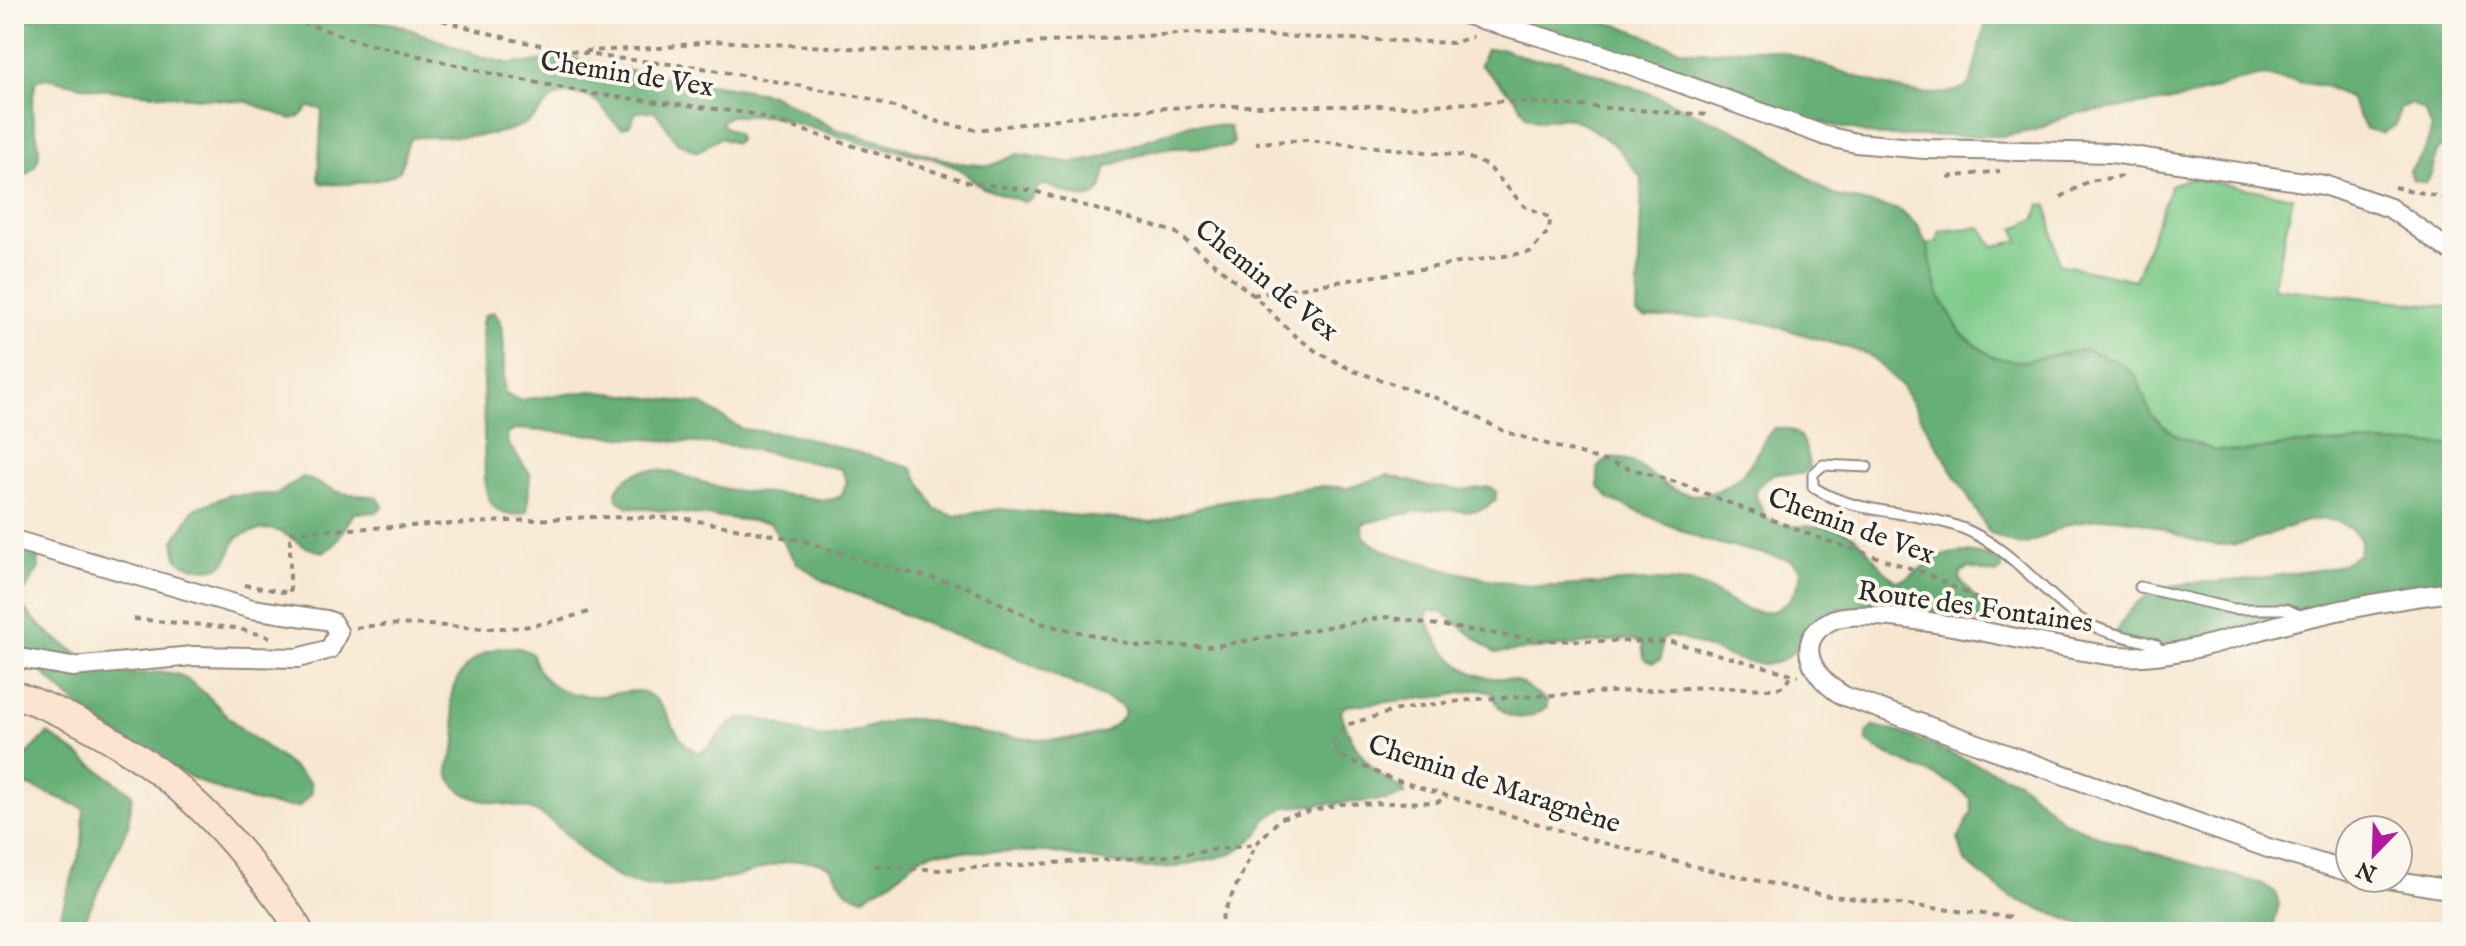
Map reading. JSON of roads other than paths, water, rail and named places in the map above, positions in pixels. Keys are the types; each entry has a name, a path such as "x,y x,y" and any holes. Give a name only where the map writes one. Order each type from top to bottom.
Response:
{"main road":[{"path":"14,694 50,706 107,735 160,771 235,840 300,932"}],"street":[{"path":"1464,14 1512,26 1757,109 1826,136 1856,143 1925,149 2112,153 2324,185 2390,208 2452,252"},
{"path":"14,540 252,609 326,620 332,622 338,632 330,649 298,658 193,656 72,667 14,657"},
{"name":"Route des Fontaines","path":"2334,868 2291,856 1833,690 1814,673 1811,651 1819,631 1830,621 1854,615 1965,629 2095,653 2130,656 2213,643 2304,618 2452,592"},
{"path":"2414,884 2452,890"}],"lane":[{"path":"1867,467 1823,465 1813,474 1813,487 1834,497 1972,532 2000,550 2077,617 2100,629 2156,645 2160,653"},
{"path":"2140,587 2234,609 2286,609 2300,613 2304,618"}]}
